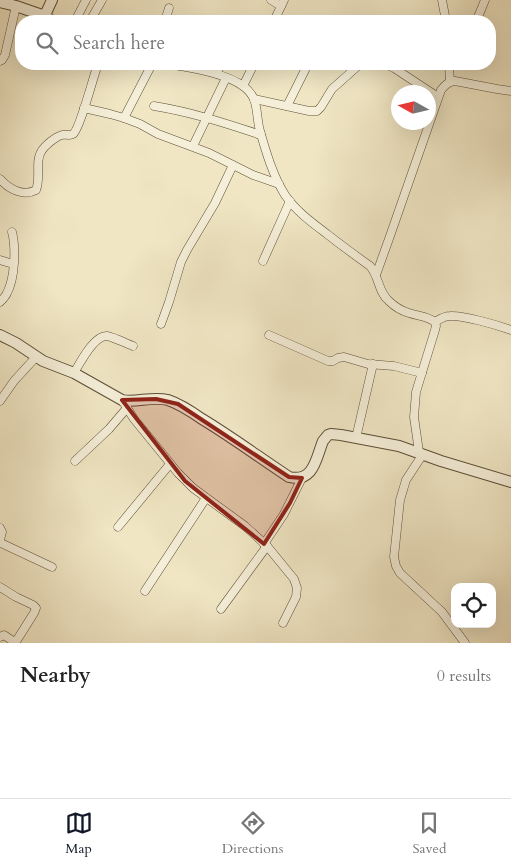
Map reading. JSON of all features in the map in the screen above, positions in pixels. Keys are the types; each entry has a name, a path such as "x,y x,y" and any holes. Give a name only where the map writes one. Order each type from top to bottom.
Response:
{"street":[{"path":"0,2 44,15 52,0"},
{"path":"78,15 86,0"},
{"path":"93,15 102,0"},
{"path":"271,0 283,3 277,15"},
{"path":"442,0 445,15"},
{"path":"479,15 485,0"},
{"path":"0,61 5,55 16,6"},
{"path":"167,15 169,8"},
{"path":"0,179 6,186 16,191 31,192 36,190 40,153 58,137 75,132 96,70"},
{"path":"124,118 149,70"},
{"path":"198,70 217,74 243,86 254,99 261,135 279,184 290,201 304,216 374,270 382,293 389,302 403,311 428,318 435,322"},
{"path":"217,74 218,70"},
{"path":"243,86 251,70"},
{"path":"287,106 305,70"},
{"path":"254,99 314,112 319,110 332,89 353,70"},
{"path":"397,70 438,97"},
{"path":"449,70 450,82"},
{"path":"193,146 226,78"},
{"path":"376,275 441,90 445,85 455,81 511,91"},
{"path":"154,106 207,117 261,135"},
{"path":"84,108 140,124 163,136 193,146 253,175 279,184"},
{"path":"161,324 181,262 191,240 215,202 233,165"},
{"path":"263,262 290,201"},
{"path":"0,302 10,286 14,250 12,232"},
{"path":"0,260 13,264"},
{"path":"435,322 443,317 453,316 511,330"},
{"path":"435,322 435,330 416,392 414,417 421,453 406,480 400,500 394,557 400,573 442,612 465,643"},
{"path":"0,335 43,361 74,373 125,404 134,419 185,481 266,545 294,579 297,588 296,597 283,624"},
{"path":"269,335 328,361 344,357 422,373"},
{"path":"74,373 94,342 101,337 108,337 133,346"},
{"path":"0,401 14,381 36,357"},
{"path":"356,438 373,364"},
{"path":"75,462 108,429 128,400 156,398 178,404 216,427 289,478 302,478"},
{"path":"221,609 266,545 302,478 312,470 323,441 328,435 341,435 399,446 511,482"},
{"path":"118,527 170,464"},
{"path":"145,591 206,498"},
{"path":"0,528 2,532 1,543 52,567"},
{"path":"0,587 36,608 17,640 13,641 4,635 0,637"}],"highlighted area":[{"path":"156,399 178,404 289,477 302,478 290,503 264,544 185,481 122,400"}]}
